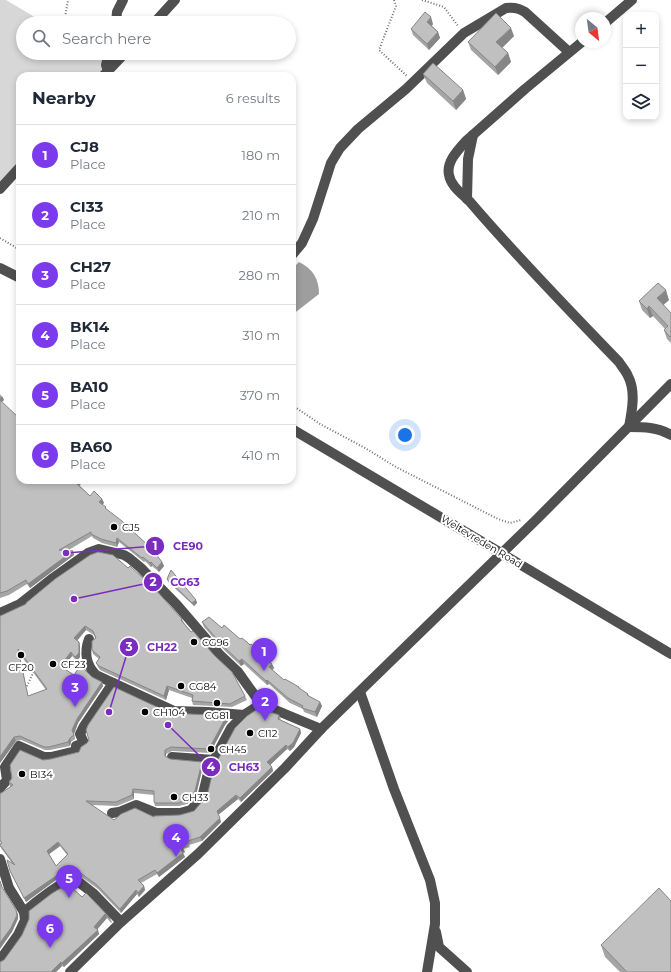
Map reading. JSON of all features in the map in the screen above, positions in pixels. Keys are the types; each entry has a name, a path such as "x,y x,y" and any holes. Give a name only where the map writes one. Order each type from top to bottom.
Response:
{"street":[{"path":"117,16 123,0"},
{"path":"160,16 175,0"},
{"path":"611,18 632,0"},
{"path":"296,250 302,243 313,219 331,163 340,148 358,129 413,82 464,33 506,8 514,7 525,12 569,52"},
{"path":"575,47 525,89 458,149 451,161 448,172 449,177 456,189 468,199 489,224 619,362 628,376 632,389 632,408 629,427"},
{"path":"105,72 108,60"},
{"path":"106,72 118,60"},
{"path":"468,199 468,159 473,135"},
{"path":"0,189 16,171"},
{"path":"0,268 16,276"},
{"path":"70,972 121,922 198,854 285,768 321,729 538,518 671,384"},
{"path":"629,427 648,426 664,430 671,435"},
{"name":"Weltevreden Road","path":"296,431 671,654"},
{"path":"0,612 20,604 88,553 100,549 124,555 141,568 177,605 238,672 261,704 321,729"},
{"path":"89,638 86,647 87,660 92,672 96,675 174,711 244,715"},
{"path":"0,788 7,780 5,767 19,746 44,757 51,757 76,751 76,746 84,743 80,734 84,726 113,683"},
{"path":"360,692 391,783 430,880 435,904 435,924 427,972"},
{"path":"112,813 119,812 136,805 156,813 180,813 191,810 202,798 209,769 231,728 244,715 261,704"},
{"path":"172,757 214,760"},
{"path":"0,859 10,888 24,912 25,920 18,935 0,960"},
{"path":"24,912 63,883 71,879 75,879 94,894 121,922"},
{"path":"435,924 439,947 467,972"}],"path":[{"path":"65,16 68,0"},
{"path":"394,0 396,6 379,50 413,82"},
{"path":"422,0 444,8 464,33"},
{"path":"0,238 16,248"},
{"path":"296,408 320,424 365,448 396,467 498,519 510,523 525,519 538,518"},
{"path":"20,690 26,688 36,668"}],"shaded area":[{"path":"0,0 6,0 33,16 16,16 16,60 109,61 99,72 16,72 16,164 0,182"},
{"path":"299,262 311,271 318,284 319,294 296,312 296,265"}],"building":[{"path":"425,12 431,17 427,22 438,32 427,44 411,29"},
{"path":"496,13 511,28 496,42 508,53 495,67 468,42"},
{"path":"433,63 463,90 453,101 423,74"},
{"path":"658,283 666,290 657,298 671,313 670,337 664,330 668,326 649,306 647,309 639,301"},
{"path":"0,400 16,415 16,484 77,484 90,496 94,491 102,499 99,502 152,549 162,562 157,568 117,538 116,543 101,539 91,534 91,532 59,550 73,551 28,584 26,580 7,591 0,593"},
{"path":"98,552 113,555 128,568 130,566 154,588 182,619 181,620 191,632 193,631 214,655 232,672 245,696 230,704 192,701 193,695 167,686 164,696 99,666 96,663 100,657 92,650 92,641 96,638 93,631 85,626 74,638 79,642 79,653 75,657 71,652 60,666 74,675 80,666 92,677 102,682 77,719 72,730 74,735 68,742 49,747 44,747 20,736 14,737 0,757 0,616 26,604 55,579 90,555","holes":["18,649 47,689 28,696"]},
{"path":"171,570 196,600 192,603 167,579"},
{"path":"209,617 222,628 224,625 240,639 242,638 250,645 251,644 272,664 269,667 284,680 285,679 299,687 308,694 307,695 320,702 315,712 302,708 303,706 288,698 267,680 266,681 242,659 239,661 223,646 202,622"},
{"path":"114,687 170,713 228,716 209,749 171,747 165,750 165,756 170,759 202,762 195,791 186,800 178,803 156,803 154,802 154,791 133,789 132,795 116,802 86,801 114,820 121,814 135,808 154,817 180,815 194,811 207,796 214,767 235,728 247,716 259,708 279,715 278,719 300,729 293,743 288,747 286,745 267,762 272,767 240,798 236,795 217,811 220,818 200,837 188,841 188,843 181,846 183,848 181,850 183,853 157,873 155,870 138,880 144,886 138,893 136,890 120,909 97,885 75,869 67,870 59,874 24,898 10,871 7,860 15,865 0,845 2,843 0,840 0,794 13,785 9,782 12,778 10,765 20,750 43,760 79,752 81,747 89,740 86,730","holes":["58,842 68,854 56,866 47,851"]},
{"path":"0,881 16,910 17,915 11,928 0,943"},
{"path":"69,883 68,884 82,897 86,893 110,919 105,914 94,927 98,930 51,972 0,972 0,962 4,960 22,935 29,919 29,911 51,894"},
{"path":"659,888 671,901 671,972 627,972 601,945"}],"place":[{"name":"CJ5","path":"114,527"},
{"name":"CE90","path":"66,553"},
{"name":"CG63","path":"74,599"},
{"name":"CG96","path":"194,642"},
{"name":"CF20","path":"21,655"},
{"name":"CF23","path":"53,664"},
{"name":"CJ8","path":"264,671"},
{"name":"CG84","path":"181,686"},
{"name":"CG81","path":"217,703"},
{"name":"CH27","path":"75,707"},
{"name":"CH22","path":"109,712"},
{"name":"CH104","path":"145,712"},
{"name":"CI33","path":"265,721"},
{"name":"CH63","path":"168,725"},
{"name":"CI12","path":"250,733"},
{"name":"CH45","path":"211,749"},
{"name":"BI34","path":"22,774"},
{"name":"CH33","path":"174,797"},
{"name":"BK14","path":"176,857"},
{"name":"BA10","path":"69,898"},
{"name":"BA60","path":"50,948"}]}
